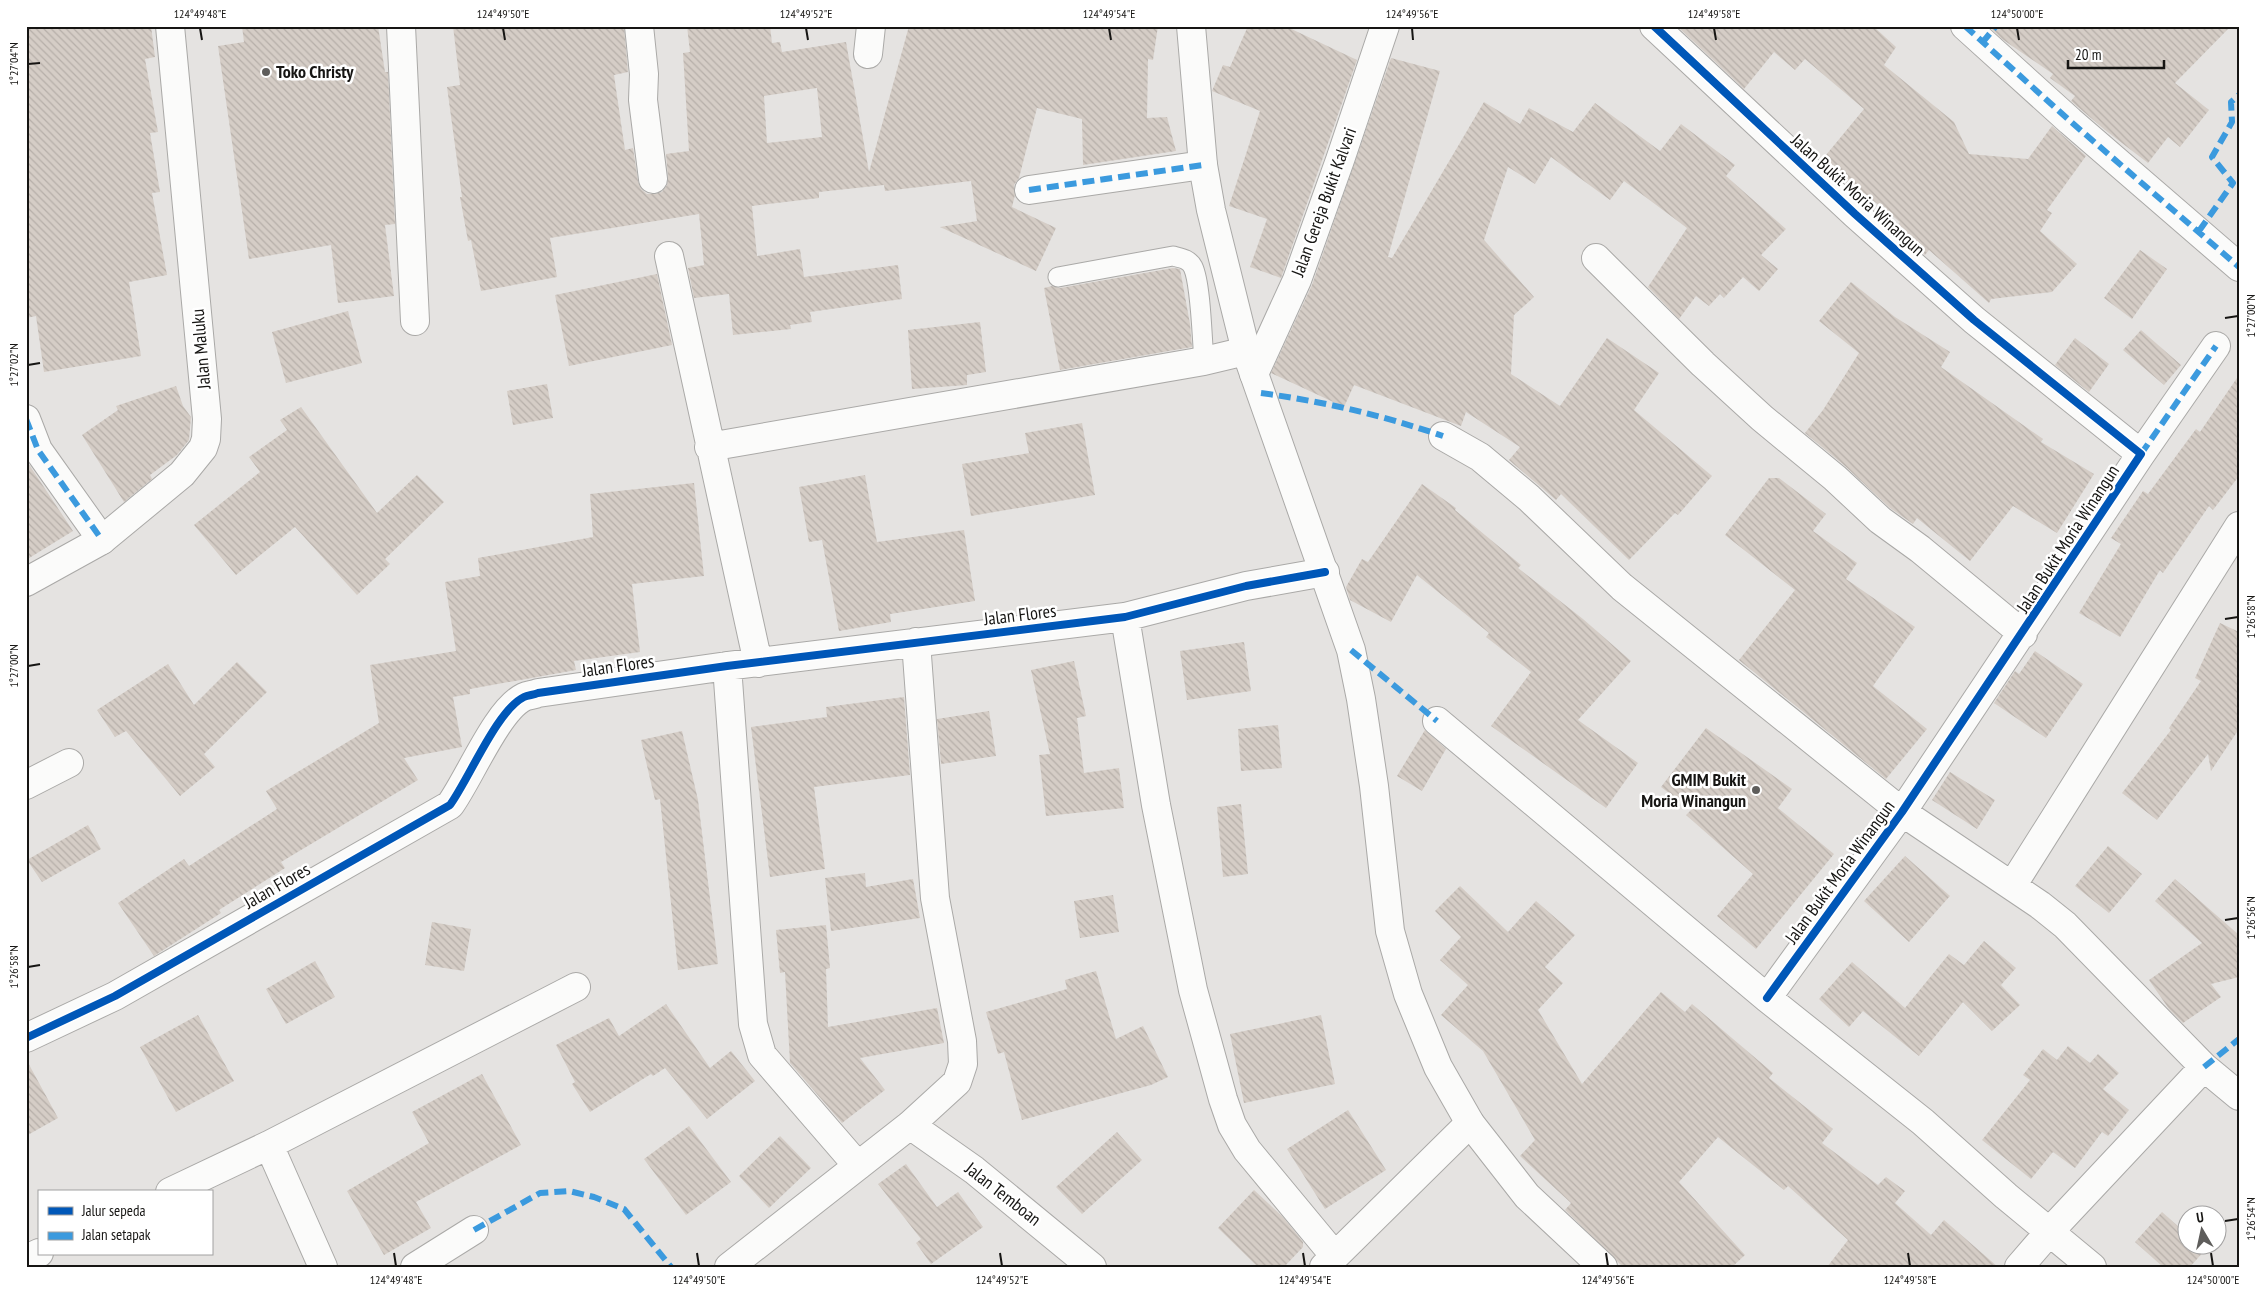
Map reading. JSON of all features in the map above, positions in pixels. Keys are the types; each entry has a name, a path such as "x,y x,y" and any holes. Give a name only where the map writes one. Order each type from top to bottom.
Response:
{"street":[{"name":"Jalan Maluku","path":"26,582 102,540 182,474 198,456 206,439 207,419 194,267 170,26"},
{"path":"401,26 415,321"},
{"path":"639,26 644,74 643,100 653,180"},
{"path":"868,54 871,26"},
{"path":"1191,26 1203,165 1211,210 1250,363 1352,650 1374,786 1390,931 1408,994 1438,1067 1470,1124 1527,1196 1603,1267"},
{"name":"Jalan Gereja Bukit Kalvari","path":"1250,363 1297,280 1340,160 1384,26"},
{"name":"Jalan Bukit Moria Winangun","path":"1654,26 1855,214 1974,320 2141,454 2023,634 1902,812 1767,998"},
{"path":"1981,32 2239,267"},
{"path":"1029,190 1203,165"},
{"path":"669,256 709,447 758,663"},
{"path":"1596,258 1703,364 1762,418 1835,478 1880,520 1920,549 2023,634"},
{"path":"2141,454 2216,346"},
{"path":"709,447 1204,361 1250,363"},
{"path":"26,419 38,450 102,540"},
{"path":"1443,436 1480,457 1529,498 1622,586 1902,812 2040,905 2065,925 2204,1067 2239,1096"},
{"path":"2012,886 2239,526"},
{"name":"Jalan Flores","path":"26,1038 116,996 450,805 461,790 491,734 510,709 522,698 538,693 726,666 1125,617 1246,586 1325,572"},
{"path":"1125,617 1156,805 1193,990 1223,1099 1232,1125 1247,1150 1329,1261 1470,1124"},
{"path":"730,1267 910,1126 957,1082 963,1064 962,1042 935,898 916,642"},
{"path":"726,666 753,1024 762,1055 858,1166"},
{"path":"1437,721 1767,998 1923,1122 2006,1196 2092,1267"},
{"path":"26,784 69,763"},
{"path":"174,1190 269,1145 576,987"},
{"path":"2019,1267 2050,1231 2204,1067"},
{"name":"Jalan Temboan","path":"910,1126 974,1170 1092,1267"},
{"path":"269,1145 323,1267"},
{"path":"416,1267 474,1230"},
{"path":"26,1259 38,1253"}],"lane":[{"path":"1058,277 1173,256 1185,259 1192,266 1197,283 1204,361"}],"building":[{"path":"26,26 151,26 155,57 145,59 158,132 150,133 160,192 152,193 167,275 129,282 141,356 44,372 36,316 26,318"},
{"path":"242,26 378,26 385,72 388,72 395,224 385,225 394,296 338,303 331,245 249,259 218,46 244,42"},
{"path":"453,26 624,26 628,72 614,75 625,150 633,148 641,189 647,194 654,194 662,192 667,185 666,154 689,151 683,53 690,52 687,26 770,26 772,43 780,42 782,52 846,42 869,172 909,26 1158,26 1153,60 1148,59 1147,118 1167,117 1176,151 1083,165 1082,119 1037,108 1019,178 1014,185 1015,195 1012,207 1056,228 1036,271 940,227 977,221 971,181 885,191 884,185 819,192 819,198 752,206 757,256 800,249 804,277 898,265 902,299 810,312 812,322 790,325 791,329 733,335 729,294 694,298 688,268 704,265 699,214 550,238 557,277 481,291 471,240 468,241 460,197 462,197 447,87 460,85","holes":["817,88 822,137 767,143 764,96"]},
{"path":"1248,26 1285,26 1357,60 1281,278 1250,267 1267,219 1229,206 1260,111 1212,91 1223,65 1230,67"},
{"path":"1677,26 1873,26 1896,47 1884,65 1954,122 1969,154 2028,159 2052,126 2086,156 2047,210 2052,213 2040,231 2077,264 2052,292 1991,299 1989,303 1929,250 1925,255 1895,228 1900,222 1860,190 1858,193 1821,161 1864,109 1805,59 1795,70 1774,52 1744,89"},
{"path":"1989,26 2231,26 2175,83 2209,110 2180,147 2168,137 2148,163 2071,101 2075,96 2050,78 2053,74 2002,39"},
{"path":"1391,58 1440,71 1388,257 1392,258 1484,102 1520,124 1529,108 1573,132 1595,103 1660,151 1681,124 1735,165 1726,176 1786,229 1761,255 1778,269 1759,291 1743,277 1724,298 1720,294 1709,306 1696,296 1679,319 1648,287 1687,228 1624,181 1610,200 1551,157 1535,184 1508,167 1484,240 1534,297 1514,315 1511,374 1560,406 1607,338 1659,373 1634,410 1712,476 1678,515 1675,513 1629,560 1561,494 1556,500 1509,460 1520,447 1466,412 1461,426 1354,385 1344,407 1271,373 1312,285"},
{"path":"2140,250 2167,269 2132,319 2104,298"},
{"path":"1173,268 1180,269 1190,324 1192,347 1060,370 1044,288 1052,286 1060,288"},
{"path":"657,274 672,345 569,366 555,295"},
{"path":"1851,282 1895,317 1950,352 1941,367 2043,439 2041,442 2094,474 2057,533 2013,506 1970,561 1917,518 1913,524 1890,508 1845,466 1805,433 1823,410 1859,353 1819,321"},
{"path":"348,311 362,363 286,383 272,332"},
{"path":"980,322 986,372 967,375 967,385 912,389 908,330"},
{"path":"2141,330 2181,365 2164,385 2123,350"},
{"path":"2075,338 2109,364 2089,392 2055,365"},
{"path":"2239,375 2239,476 2213,510 2209,506 2163,573 2160,570 2120,637 2079,613 2121,544 2111,538 2143,491 2148,494 2196,429 2200,432"},
{"path":"547,384 553,418 513,425 507,391"},
{"path":"176,386 183,406 191,417 189,440 177,455 150,475 152,479 124,502 82,435 118,410 116,406"},
{"path":"301,407 377,513 417,475 444,502 385,559 390,564 357,595 295,527 236,575 194,525 260,472 249,457 287,430 280,420"},
{"path":"1082,423 1095,495 971,516 962,464 1029,453 1025,433"},
{"path":"26,460 73,531 26,560"},
{"path":"865,475 877,542 964,530 975,601 890,614 891,622 839,631 822,540 809,542 799,487"},
{"path":"1769,478 1779,478 1826,514 1813,531 1857,563 1846,579 1915,627 1873,686 1927,729 1886,779 1739,660 1795,590 1725,535"},
{"path":"694,483 704,576 632,584 640,652 574,661 576,670 470,689 470,694 453,697 462,747 404,758 418,780 281,862 285,868 219,910 221,913 154,956 118,903 184,859 189,866 277,809 266,791 379,723 370,665 456,651 445,582 480,576 478,558 593,537 590,494"},
{"path":"1422,484 1456,508 1455,510 1521,565 1518,568 1583,619 1631,661 1578,720 1638,763 1606,808 1491,726 1531,672 1486,637 1489,633 1417,575 1391,622 1350,600 1346,587 1362,559 1368,562"},
{"path":"2220,623 2239,632 2239,729 2211,771 2208,754 2157,820 2122,793 2171,730 2169,728 2201,681 2195,678"},
{"path":"1244,642 1251,691 1187,700 1180,651"},
{"path":"2035,651 2083,684 2046,738 1994,703 2015,671 2019,674"},
{"path":"1074,661 1086,716 1077,718 1084,773 1119,768 1124,808 1046,816 1039,755 1050,754 1031,670"},
{"path":"237,662 267,692 204,754 215,767 180,796 126,731 115,737 97,710 168,664 194,705"},
{"path":"904,697 910,775 814,787 825,869 770,877 751,727 827,717 826,707"},
{"path":"989,711 996,756 941,764 937,719"},
{"path":"1278,725 1282,768 1241,771 1238,729"},
{"path":"1706,728 1792,789 1778,808 1834,854 1756,949 1717,916 1753,874 1686,815 1691,810 1661,787"},
{"path":"1425,730 1446,749 1422,791 1397,776"},
{"path":"682,731 698,800 718,964 678,970 660,799 655,800 641,740"},
{"path":"1950,772 1995,800 1977,829 1932,800"},
{"path":"1241,804 1248,874 1223,877 1217,807"},
{"path":"88,825 101,849 42,882 27,860"},
{"path":"2108,846 2142,874 2109,913 2075,886"},
{"path":"1905,856 1950,896 1909,942 1864,901"},
{"path":"865,873 866,887 913,879 920,918 831,931 825,878"},
{"path":"2175,879 2239,935 2239,977 2211,984 2221,997 2183,1023 2169,1009 2149,980 2202,943 2155,901"},
{"path":"1460,886 1508,932 1536,901 1575,935 1545,967 1563,983 1538,1010 1582,1084 1661,992 1685,1012 1692,1004 1773,1073 1769,1078 1833,1129 1822,1143 1878,1185 1886,1177 1905,1191 1895,1203 1931,1235 1944,1220 1998,1267 1827,1267 1848,1240 1788,1186 1784,1190 1718,1137 1679,1182 1745,1255 1732,1267 1623,1267 1565,1210 1571,1203 1520,1156 1535,1140 1483,1051 1441,1015 1468,985 1440,960 1461,937 1435,911"},
{"path":"1113,895 1119,932 1080,938 1074,901"},
{"path":"432,922 471,929 464,971 425,965"},
{"path":"826,925 830,968 826,969 828,1027 937,1008 944,1043 860,1058 885,1090 842,1123 790,1063 785,972 780,973 776,930"},
{"path":"1984,941 2016,968 2001,985 2020,1005 1992,1031 1963,1002 1919,1056 1863,1011 1849,1027 1819,999 1852,962 1905,1008 1949,954 1964,965"},
{"path":"315,961 335,997 286,1024 266,989"},
{"path":"1096,971 1116,1039 1143,1026 1168,1077 1151,1085 1022,1120 1004,1052 998,1054 986,1012 1067,989 1065,980"},
{"path":"666,1004 710,1068 731,1051 755,1081 707,1119 665,1068 653,1076 651,1074 590,1112 572,1084 575,1082 556,1045 609,1018 619,1036"},
{"path":"198,1015 234,1081 176,1112 140,1047"},
{"path":"1321,1015 1335,1084 1244,1103 1230,1034"},
{"path":"2068,1046 2090,1063 2098,1054 2119,1073 2103,1089 2129,1110 2108,1136 2102,1132 2075,1168 2053,1152 2031,1179 1982,1140 2030,1080 2023,1075 2043,1049 2057,1060"},
{"path":"26,1059 58,1118 26,1136"},
{"path":"482,1074 521,1145 416,1202 431,1228 384,1255 347,1191 429,1143 412,1112"},
{"path":"1348,1110 1386,1170 1325,1209 1287,1149"},
{"path":"689,1126 731,1182 686,1215 644,1159"},
{"path":"1117,1132 1142,1160 1082,1214 1056,1187"},
{"path":"780,1136 811,1168 769,1208 739,1176"},
{"path":"906,1164 937,1207 958,1192 983,1227 931,1264 916,1243 921,1239 878,1184"},
{"path":"1254,1190 1283,1217 1303,1242 1303,1247 1284,1267 1258,1267 1218,1228"},
{"path":"2162,1212 2178,1226 2178,1256 2200,1256 2190,1267 2163,1267 2135,1242"}],"marked path":[{"path":"1965,26 2070,121 2239,267"},
{"path":"1982,43 1996,26"},
{"path":"2199,231 2233,183 2212,157 2232,122 2231,102 2239,95"},
{"path":"1029,190 1203,165"},
{"path":"2141,454 2216,346"},
{"path":"1261,393 1353,410 1443,436"},
{"path":"26,419 38,450 102,540"},
{"path":"1351,650 1437,721"},
{"path":"2204,1067 2239,1039"},
{"path":"474,1230 540,1193 569,1191 594,1197 624,1209 671,1267"}],"cycle path":[{"path":"1654,26 1855,214 1974,320 2141,454 1902,812 1767,998"},
{"path":"26,1038 115,996 450,805 494,730 514,704 526,696 727,666 1125,617 1246,586 1325,572"}],"place":[{"name":"Toko Christy","path":"266,72"},
{"name":"GMIM Bukit Moria Winangun","path":"1756,790"}]}
